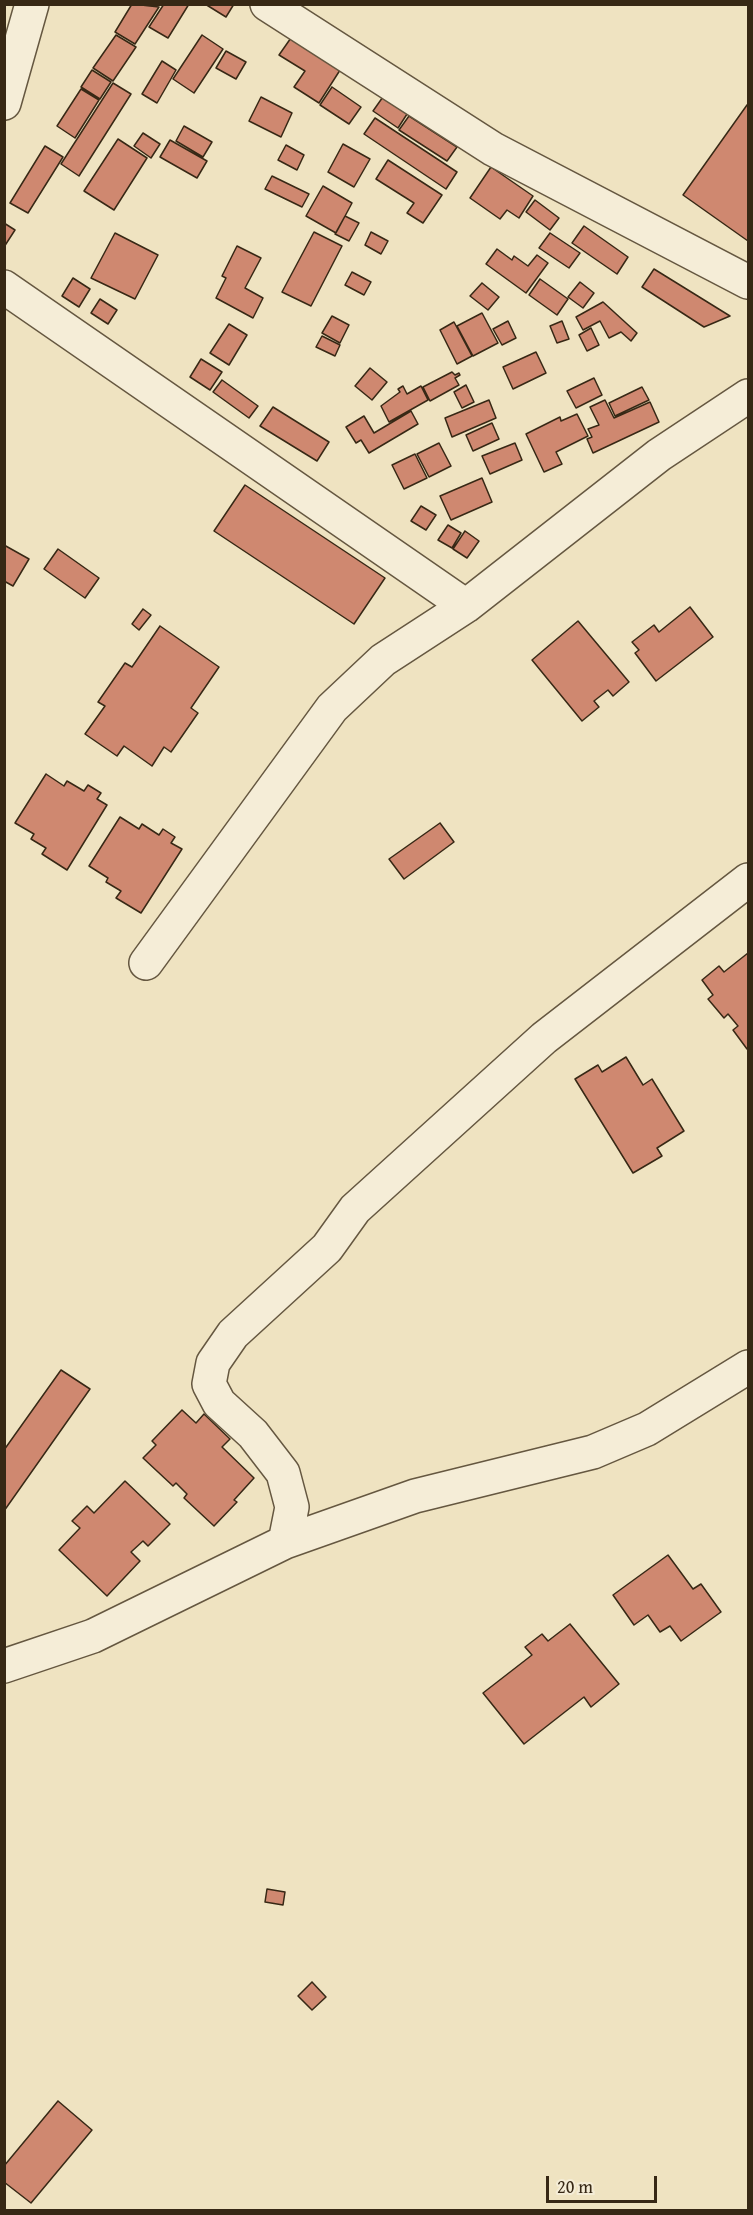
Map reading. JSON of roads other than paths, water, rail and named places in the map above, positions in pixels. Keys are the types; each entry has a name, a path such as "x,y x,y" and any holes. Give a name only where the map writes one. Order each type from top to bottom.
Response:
{"street":[{"path":"4,103 32,4"},
{"path":"267,4 493,149 748,282"},
{"path":"4,287 466,606"},
{"path":"146,963 332,708 383,660 466,606 659,455 748,396"},
{"path":"285,1542 292,1507 283,1473 253,1434 219,1403 209,1384 213,1363 233,1334 327,1248 355,1209 536,1046 748,879"},
{"path":"4,1666 93,1636 285,1542 415,1496 593,1452 646,1429 748,1367"}]}
